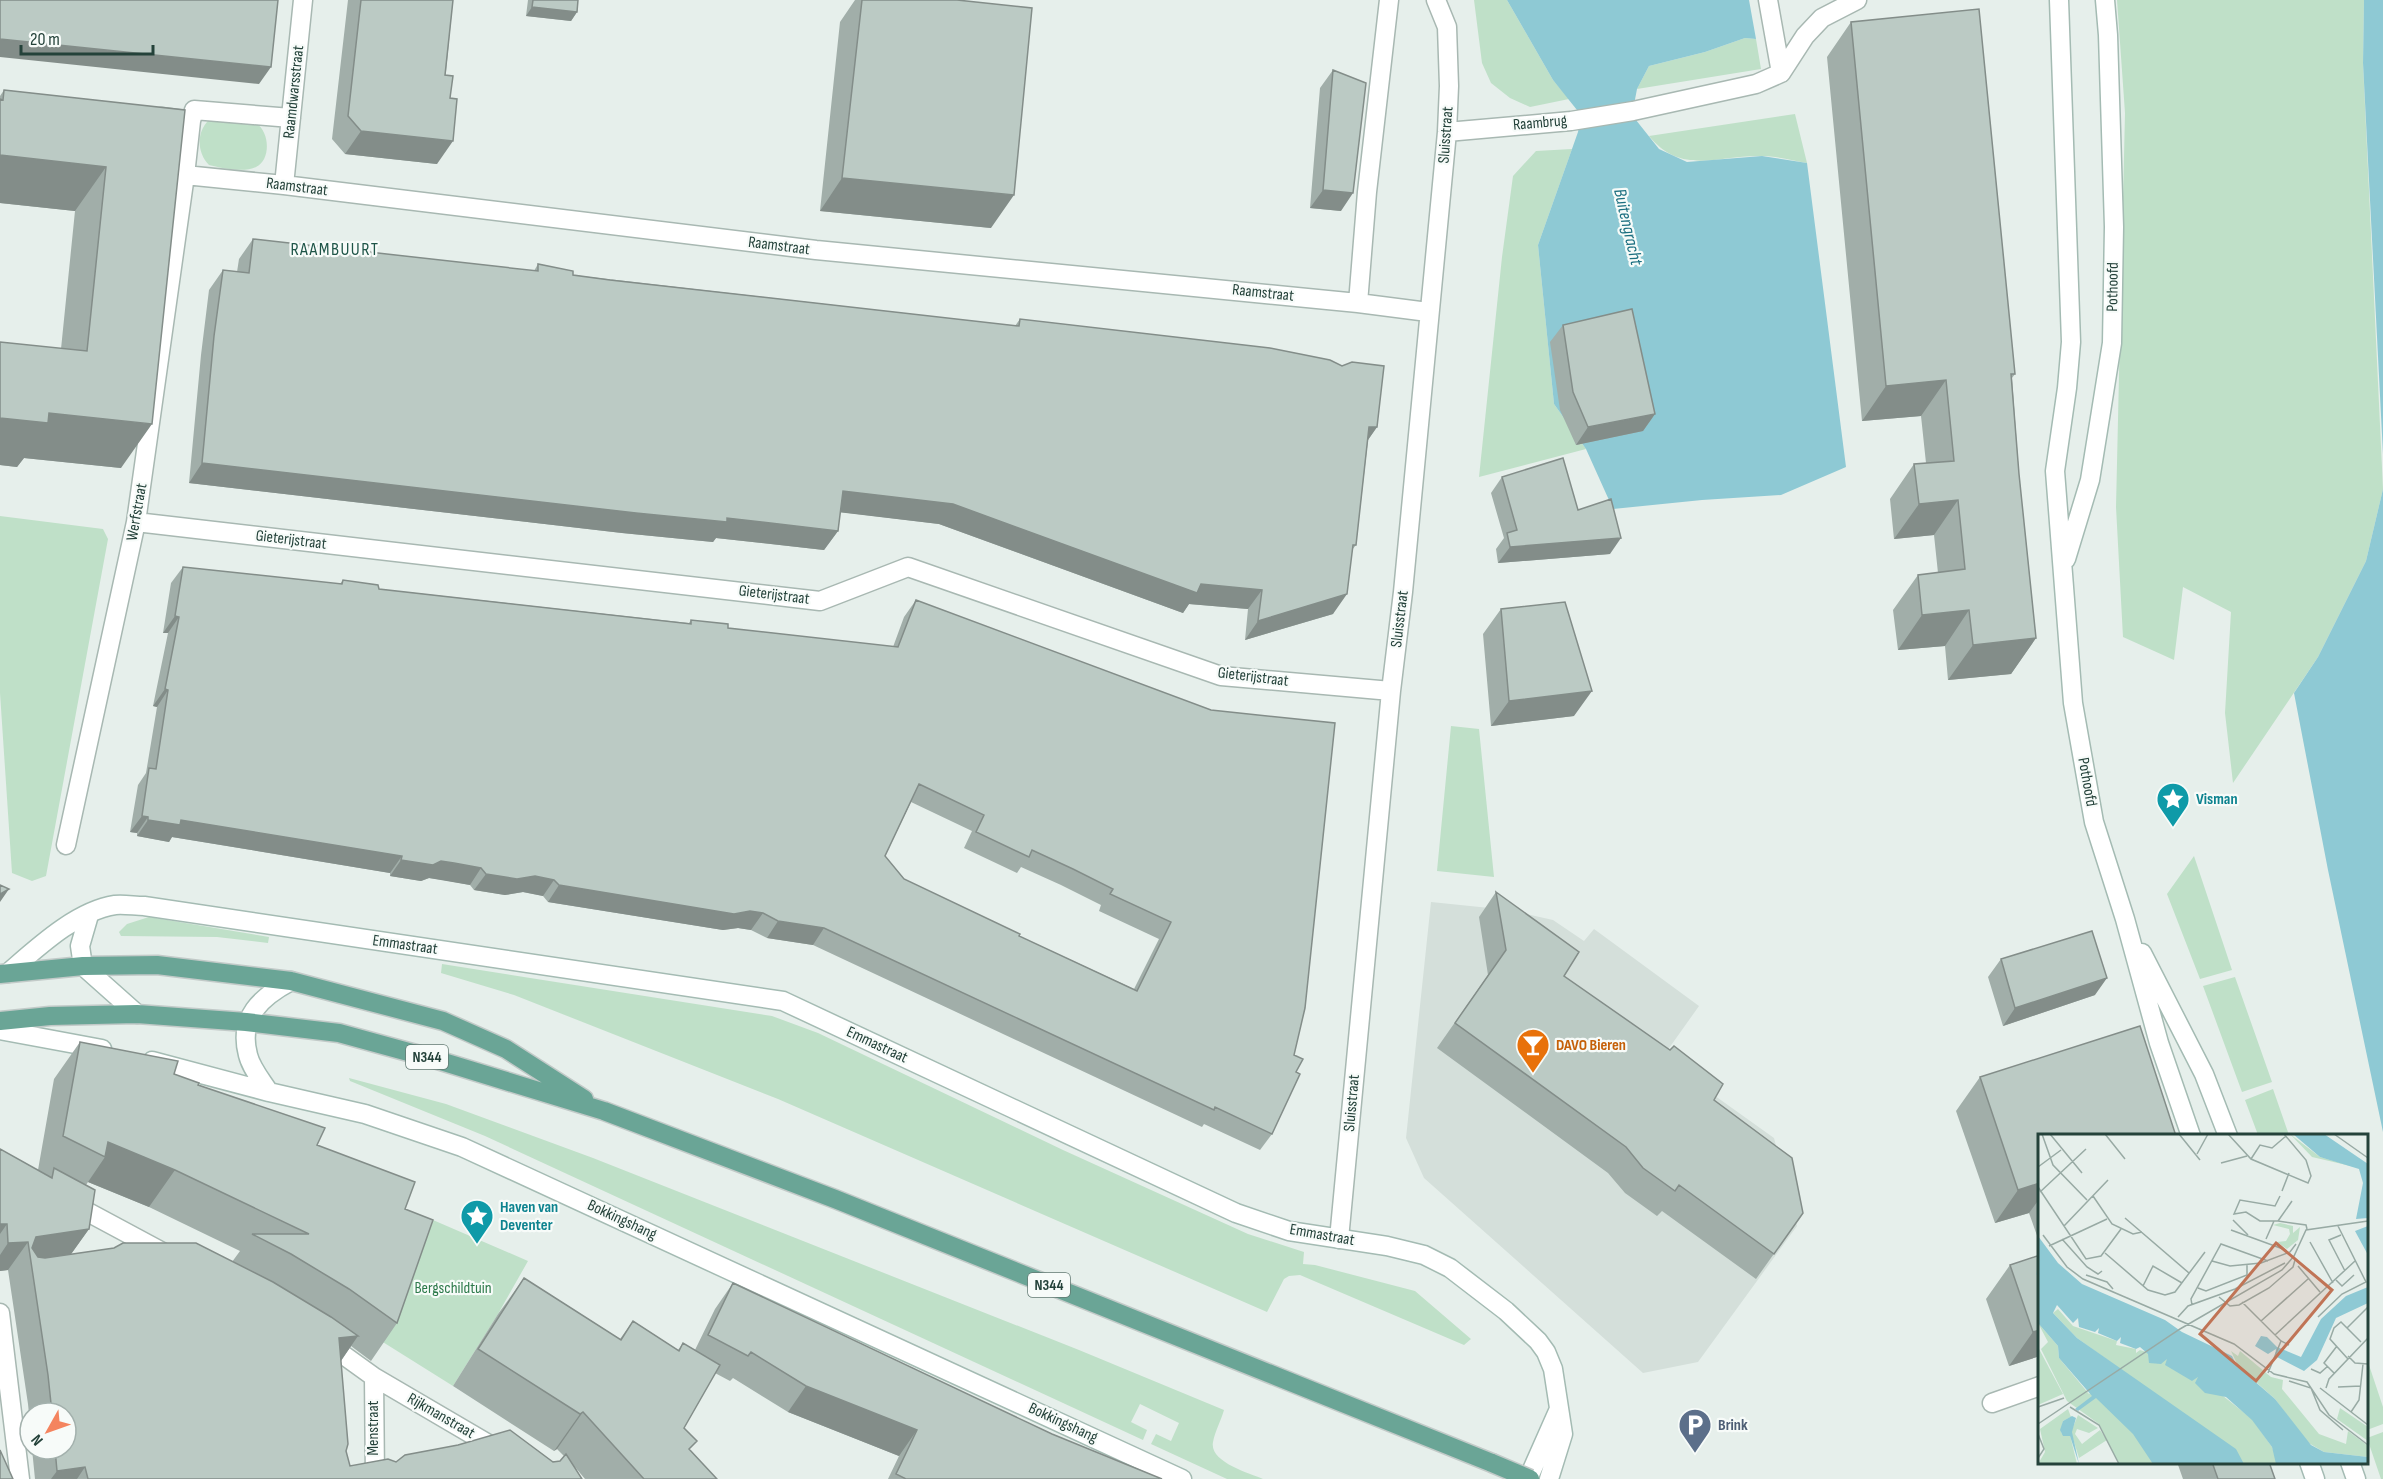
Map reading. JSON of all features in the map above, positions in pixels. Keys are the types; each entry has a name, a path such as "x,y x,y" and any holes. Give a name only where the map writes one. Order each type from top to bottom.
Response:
{"main road":[{"name":"Emmastraat","path":"4,973 83,966 157,964 291,981 443,1021 507,1049 604,1111"},
{"name":"Emmastraat","path":"0,1021 50,1016 137,1014 246,1022 339,1033 434,1059 604,1111 835,1199 1529,1479"}],"street":[{"name":"Raamdwarsstraat","path":"284,185 303,0"},
{"path":"1358,303 1367,192 1389,0"},
{"name":"Sluisstraat","path":"1339,1239 1390,691 1403,592 1447,132 1449,86 1447,27 1436,0"},
{"path":"1768,0 1781,73"},
{"path":"1781,73 1805,36 1822,18 1857,0"},
{"name":"Pothoofd","path":"2059,0 2071,342 2055,471 2073,703 2094,822 2125,919 2159,1043 2190,1134"},
{"name":"Pothoofd","path":"2063,570 2090,480 2112,343 2114,227 2105,0"},
{"name":"Raambrug","path":"1447,132 1571,121 1633,111 1756,84 1781,73"},
{"path":"185,175 194,110 291,118"},
{"path":"146,116 191,121"},
{"name":"Raamstraat","path":"185,175 816,250 1358,303 1428,312"},
{"name":"Werfstraat","path":"66,845 136,522 185,175"},
{"name":"Gieterijstraat","path":"136,522 820,601 908,567 1221,676 1390,691"},
{"name":"Emmastraat","path":"4,973 57,932 89,915 115,905 144,906 783,1001 1236,1213 1289,1231 1387,1246 1424,1255 1450,1268 1473,1284 1528,1331 1546,1352 1553,1369 1563,1434 1549,1479"},
{"path":"89,915 80,946 83,966 137,1014"},
{"name":"Pothoofd","path":"2125,919 2204,1074 2227,1134"},
{"path":"269,1092 248,1056 246,1022 264,998 291,981"},
{"path":"0,1030 115,1052"},
{"name":"Bokkingshang","path":"137,1057 269,1092 365,1114 462,1147 1182,1479"},
{"path":"53,1193 179,1261"},
{"path":"121,1251 140,1241"},
{"path":"0,1313 20,1479"},
{"name":"Rijkmanstraat","path":"308,1330 374,1377 507,1455 536,1479"},
{"name":"Menstraat","path":"368,1477 374,1377"},
{"path":"1992,1403 2038,1387"},
{"name":"Emmastraat","path":"1529,1479 1559,1409"},
{"path":"2309,1464 2314,1479"},
{"path":"2351,1464 2356,1479"}],"shaded area":[{"path":"1431,902 1509,910 1553,920 1584,941 1594,929 1699,1006 1662,1058 1774,1138 1797,1226 1698,1362 1643,1373 1424,1178 1406,1138"}],"green space":[{"path":"1474,0 1507,0 1553,80 1569,99 1530,107 1510,98 1491,83 1482,63"},
{"path":"2117,0 2364,0 2363,63 2383,489 2366,561 2318,657 2233,783 2225,713 2231,612 2183,587 2174,660 2123,637 2116,507 2125,113"},
{"path":"1745,38 1756,39 1761,69 1637,89 1649,66 1705,52"},
{"path":"1795,114 1807,163 1761,156 1687,160 1674,156 1661,148 1649,136"},
{"path":"209,120 256,123 261,127 267,146 261,163 245,170 209,165 200,149 200,136"},
{"path":"1572,149 1538,245 1554,404 1586,449 1479,477 1502,257 1513,176 1536,151"},
{"path":"0,516 103,529 108,539 46,876 32,881 12,873 0,693"},
{"path":"1451,726 1479,729 1494,877 1437,871"},
{"path":"2194,856 2232,970 2200,979 2167,894"},
{"path":"149,917 269,937 268,943 217,937 121,936 119,932 127,924"},
{"path":"442,964 772,1016 818,1033 1063,1150 1248,1234 1304,1252 1303,1264 1315,1265 1415,1291 1471,1339 1464,1345 1300,1275 1284,1279 1267,1312 778,1099 514,995 441,973"},
{"path":"2235,977 2272,1082 2242,1092 2203,986"},
{"path":"349,1078 446,1104 593,1158 1079,1350 1224,1410 1214,1438 1213,1449 1223,1461 1231,1466 1263,1479 1227,1479 1151,1444 1156,1434 1171,1441 1179,1423 1140,1404 1131,1422 1147,1430 1143,1440 485,1136 350,1081"},
{"path":"2273,1089 2289,1134 2258,1134 2245,1100"},
{"name":"Bergschildtuin","path":"426,1217 528,1261 453,1386 378,1339 407,1257"},
{"path":"2368,1362 2383,1407 2383,1424 2368,1430"},
{"path":"2383,1432 2383,1479 2381,1479 2368,1438"}],"water":[{"name":"Buitengracht","path":"1507,0 1749,0 1756,39 1745,38 1705,52 1649,66 1637,89 1632,115 1659,149 1687,162 1762,156 1807,163 1846,467 1781,495 1613,509 1586,449 1554,404 1538,245 1578,132 1581,115 1553,80"},
{"path":"2364,0 2383,0 2383,454 2363,63"},
{"path":"2383,489 2383,1132 2328,870 2294,693 2318,657 2366,561"}],"building":[{"path":"0,0 278,0 271,67 0,39"},
{"path":"361,0 453,0 445,75 453,76 450,98 457,99 453,141 361,131 348,116"},
{"path":"533,0 578,0 577,12 532,7"},
{"path":"862,0 957,0 1032,8 1014,195 842,178"},
{"path":"1979,9 2015,374 2011,374 2036,638 1973,645 1969,610 1922,615 1918,575 1965,569 1958,500 1919,504 1914,464 1954,461 1946,380 1886,386 1851,22"},
{"path":"1333,70 1366,83 1353,193 1323,190"},
{"path":"4,90 185,110 152,424 49,413 48,423 0,418 0,342 87,351 106,167 0,155 0,99 3,100"},
{"path":"253,239 538,271 538,264 573,271 573,275 610,280 1019,326 1020,319 1270,348 1330,360 1342,366 1352,362 1384,366 1377,427 1369,427 1356,545 1353,545 1347,594 1258,621 1262,590 1201,584 1197,593 953,504 843,491 838,531 727,518 727,522 636,513 202,463 214,336 223,270 249,273"},
{"path":"1632,309 1655,414 1588,427 1573,392 1563,325"},
{"path":"1563,458 1578,510 1611,499 1621,538 1510,547 1507,533 1517,530 1502,477"},
{"path":"183,567 342,584 343,580 378,585 379,589 691,624 691,620 728,624 728,628 898,647 916,600 1211,710 1335,723 1305,1008 1294,1055 1303,1059 1296,1072 1300,1074 1272,1134 1215,1107 1214,1110 824,928 778,921 763,913 750,911 734,914 559,885 554,880 535,876 517,879 486,874 481,868 454,863 441,861 433,865 401,860 402,856 181,820 180,825 148,820 148,817 142,816 149,768 156,769 168,690 165,689 179,617 175,616","holes":["919,784 984,815 976,832 1029,857 1032,850 1113,889 1110,894 1171,922 1137,991 904,879 885,856"]},
{"path":"1565,602 1592,691 1509,701 1501,609"},
{"path":"0,885 9,889 0,894"},
{"path":"1496,892 1579,952 1564,976 1670,1050 1674,1046 1723,1084 1714,1100 1792,1158 1803,1213 1774,1254 1679,1185 1675,1191 1643,1168 1626,1147 1455,1023 1506,950"},
{"path":"2092,931 2107,978 2015,1008 2001,959"},
{"path":"2140,1026 2175,1134 2038,1134 2038,1184 2018,1190 1980,1077"},
{"path":"80,1042 178,1061 174,1074 199,1083 198,1085 325,1128 317,1145 415,1182 405,1209 433,1220 397,1323 349,1289 291,1254 252,1234 309,1234 175,1170 108,1142 105,1157 63,1136"},
{"path":"0,1149 52,1178 54,1168 95,1190 89,1229 36,1237 32,1248 38,1257 45,1258 114,1248 123,1243 196,1243 273,1282 331,1317 358,1336 339,1338 348,1444 346,1451 350,1466 388,1459 396,1462 405,1455 458,1445 510,1430 553,1462 560,1461 566,1454 582,1479 88,1479 85,1467 57,1471 56,1461 78,1461 78,1401 51,1401 28,1242 8,1243 7,1224 0,1224"},
{"path":"2038,1256 2038,1331 2033,1332 2010,1265"},
{"path":"524,1278 621,1340 633,1321 679,1351 683,1343 720,1365 684,1428 697,1441 689,1449 717,1479 644,1479 583,1412 580,1414 478,1349"},
{"path":"733,1283 1052,1434 1162,1479 906,1479 896,1474 917,1430 806,1386 751,1352 748,1356 708,1335"},
{"path":"0,1450 13,1479 0,1479"},
{"path":"2213,1464 2270,1464 2275,1479 2218,1479"}],"place":[{"name":"Visman","path":"2173,828"},
{"name":"DAVO Bieren","path":"1533,1074"},
{"name":"Haven van Deventer","path":"477,1245"},
{"name":"Brink","path":"1695,1454"}],"district":[{"name":"RAAMBUURT","path":"335,249"}]}
